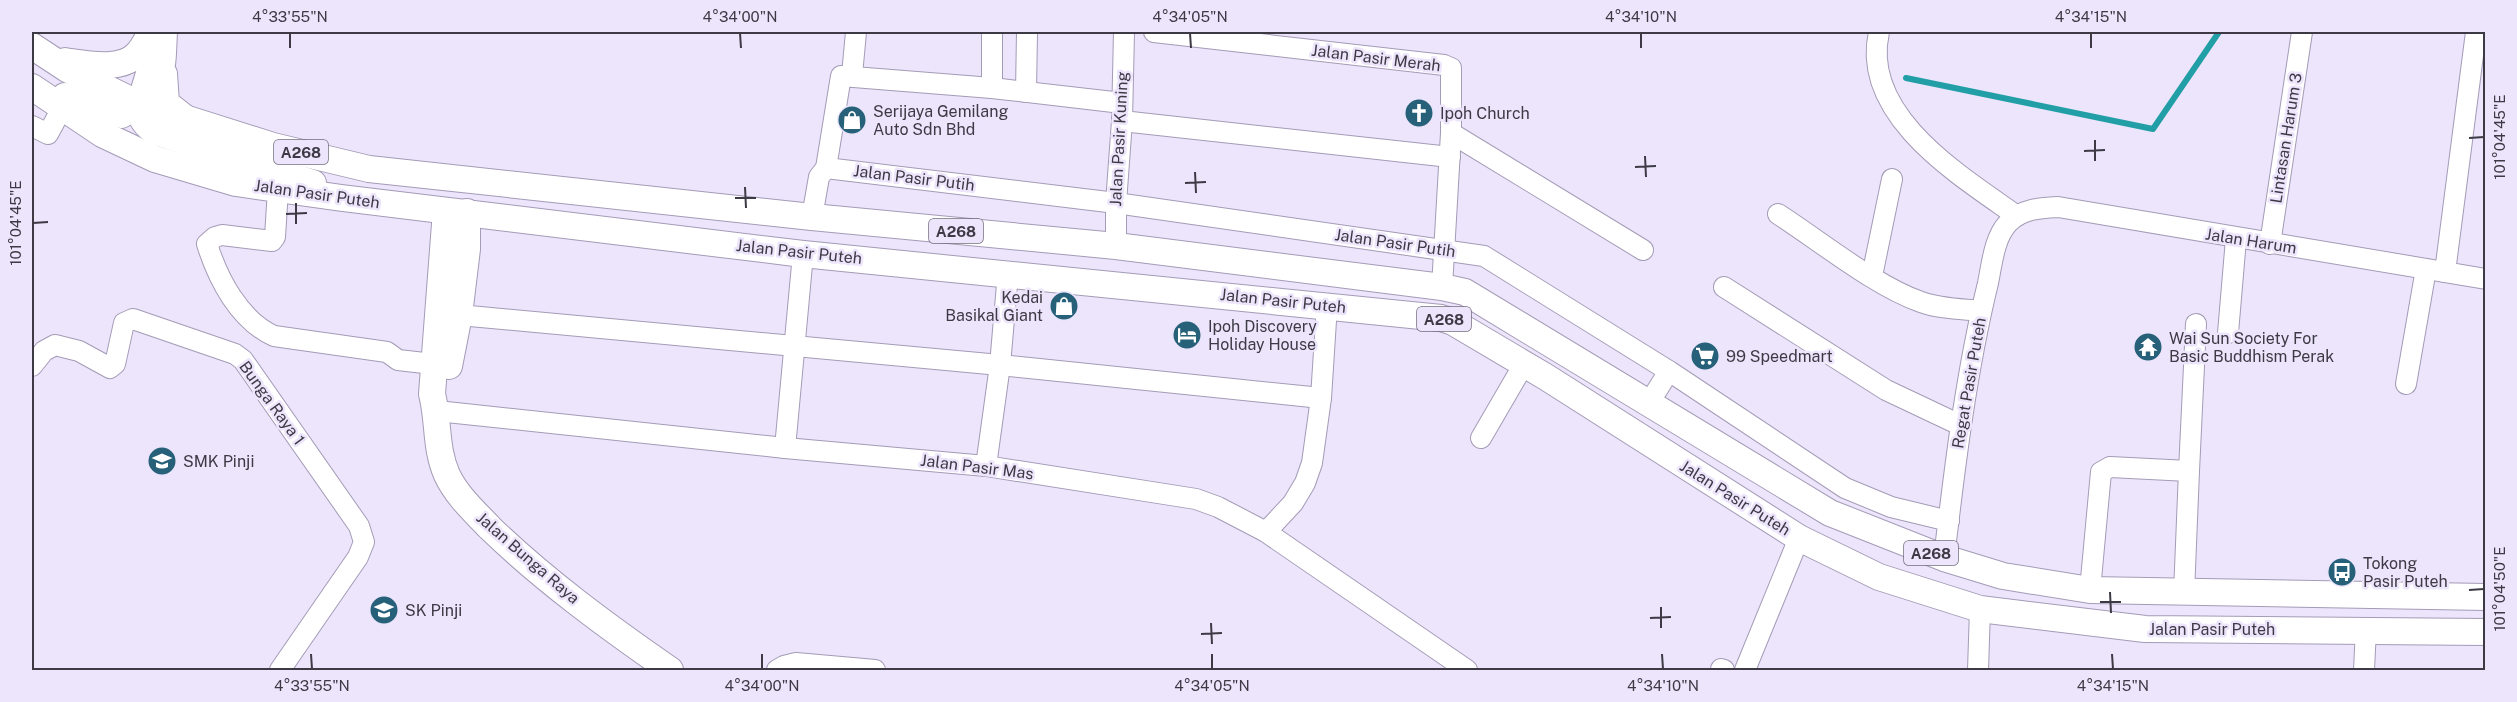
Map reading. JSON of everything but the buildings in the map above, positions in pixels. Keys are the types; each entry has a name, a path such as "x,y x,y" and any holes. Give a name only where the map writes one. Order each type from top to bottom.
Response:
{"main road":[{"path":"40,52 92,65 126,62 138,54 156,32"},
{"name":"Jalan Pasir Puteh","path":"40,52 96,84 137,103 273,146 369,169 812,217 1116,246 1442,287 1465,292 1830,513 1944,558 2003,576 2090,590 2486,597"},
{"path":"164,74 166,103 185,118"},
{"path":"32,82 108,113 121,115 127,113 137,103 141,117 149,128 156,132 279,171 329,189 342,198"},
{"name":"Jalan Pasir Puteh","path":"32,87 102,134 155,159 236,183 342,198 455,207 803,254 1441,318 1453,322 1546,377 1799,538 1879,578 1980,609 2145,629 2366,629 2486,632"},
{"path":"369,169 440,189 455,207 469,179"},
{"name":"Jalan Bunga Raya","path":"436,411 445,400 467,249 455,207"},
{"name":"Jalan Bunga Raya","path":"455,207 433,364 432,394 436,411 436,438 442,464 459,495 510,547 656,666"},
{"path":"1442,287 1444,298 1449,305 1526,347 1542,365 1546,377"}],"street":[{"path":"137,103 149,97 160,85 164,74 156,32"},
{"path":"137,103 156,32"},
{"path":"852,75 856,32"},
{"path":"992,32 992,88"},
{"path":"1026,92 1027,32"},
{"name":"Jalan Pasir Kuning","path":"1116,246 1124,32"},
{"name":"Jalan Pasir Merah","path":"1154,32 1444,65 1451,68 1453,76 1450,158 1442,287"},
{"path":"1879,32 1875,52 1878,73 1885,93 1896,112 1911,131 1945,163 2017,216"},
{"name":"Lintasan Harum 3","path":"2270,244 2302,32"},
{"path":"2406,384 2436,271 2476,32"},
{"path":"812,217 819,177 822,170 826,168 841,76 852,75 1026,92 1122,112 1450,158"},
{"path":"32,126 48,134 62,108"},
{"path":"1451,133 1643,250"},
{"name":"Jalan Pasir Putih","path":"826,168 1116,203 1484,256 1669,371 1845,488 1891,507 1948,521"},
{"path":"1872,276 1892,179"},
{"path":"278,189 275,237 272,241 222,235 215,237 207,244 216,271 228,292 259,328 274,336 387,352 399,360 433,364"},
{"name":"Jalan Harum","path":"2017,216 2034,209 2058,207 2236,239 2486,279"},
{"path":"1778,214 1872,276 1923,303 1981,311"},
{"name":"Regat Pasir Puteh","path":"1944,558 1960,425 1981,311 1998,238 2007,224 2017,216"},
{"path":"2228,333 2236,239"},
{"path":"785,448 803,254"},
{"path":"986,466 1000,365 1008,273"},
{"path":"1724,287 1886,390 1960,425"},
{"path":"1266,532 1293,502 1305,483 1312,463 1321,398 1327,305"},
{"path":"459,315 1000,365 1321,398"},
{"name":"Bunga Raya 1","path":"32,366 44,351 55,345 79,351 110,368 115,364 124,323 134,319 235,354 243,360 358,526 364,542 358,557 280,670"},
{"path":"2184,593 2196,324"},
{"path":"1481,438 1524,364"},
{"path":"1649,403 1669,371"},
{"name":"Jalan Pasir Mas","path":"436,411 785,448 986,466 1196,499 1218,507 1266,532 1467,670"},
{"path":"2090,590 2101,472 2104,468 2110,466 2189,471"},
{"path":"1744,670 1799,538"},
{"path":"1978,670 1980,609"},
{"path":"2364,670 2366,629"},
{"path":"777,670 796,663 875,670"}],"waterway":[{"path":"1906,78 2153,129 2219,32"}],"place":[{"name":"Ipoh Church","path":"1419,113"},
{"name":"Serijaya Gemilang Auto Sdn Bhd","path":"852,120"},
{"name":"Kedai Basikal Giant","path":"1064,306"},
{"name":"Ipoh Discovery Holiday House","path":"1187,335"},
{"name":"Wai Sun Society For Basic Buddhism Perak","path":"2148,347"},
{"name":"99 Speedmart","path":"1705,356"},
{"name":"SMK Pinji","path":"162,461"},
{"name":"Tokong Pasir Puteh","path":"2342,572"},
{"name":"SK Pinji","path":"384,610"}]}
